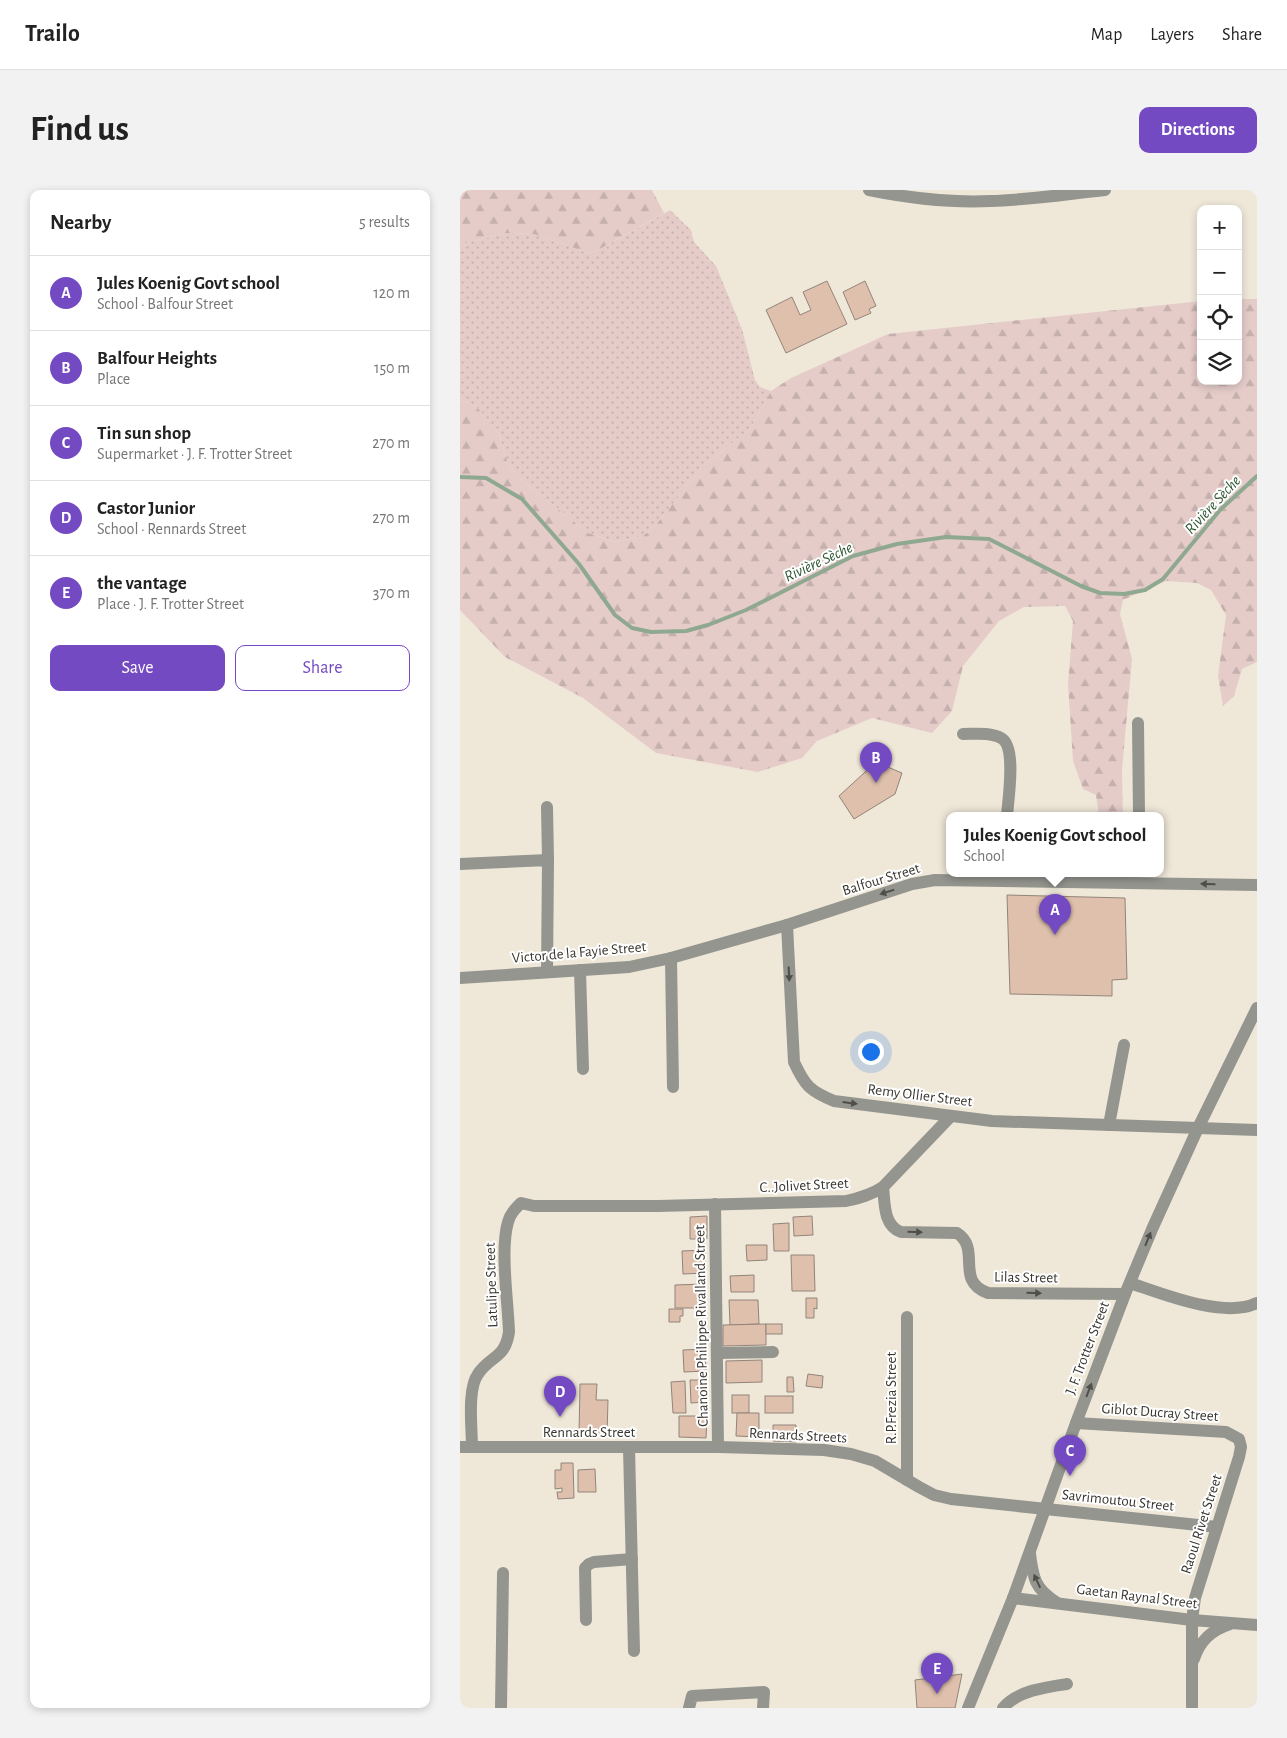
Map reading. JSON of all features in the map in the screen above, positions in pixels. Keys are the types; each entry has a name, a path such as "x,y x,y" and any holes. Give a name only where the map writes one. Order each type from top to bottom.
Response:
{"street":[{"path":"869,190 900,196 941,195 990,201 1105,190"},
{"path":"1138,724 1139,812"},
{"path":"963,734 994,735 1003,739 1009,749 1007,812"},
{"path":"547,807 547,972"},
{"path":"460,864 548,860"},
{"name":"Balfour Street","path":"787,925 912,884 935,880 1004,877 1140,878 1257,885"},
{"name":"Victor de la Fayie Street","path":"460,978 629,967 671,958 787,925"},
{"name":"Remy Ollier Street","path":"787,925 794,1062 802,1080 816,1094 834,1101 992,1121 1257,1130"},
{"path":"671,958 673,1087"},
{"path":"580,970 583,1069"},
{"name":"J. F. Trotter Street","path":"968,1708 1013,1598 1076,1423 1153,1227 1198,1128 1257,1008"},
{"path":"1109,1125 1124,1045"},
{"name":"C..Jolivet Street","path":"521,1204 534,1206 846,1201 873,1194 883,1187 951,1116"},
{"name":"Lilas Street","path":"883,1187 887,1219 895,1230 901,1232 957,1234 963,1237 967,1243 970,1278 973,1285 980,1290 988,1293 1128,1288"},
{"name":"Latulipe Street","path":"466,1447 473,1384 478,1374 502,1352 507,1343 509,1332 505,1240 508,1222 514,1210 521,1204"},
{"name":"Chanoine Philippe Rivalland Street","path":"715,1204 718,1447"},
{"path":"1128,1288 1212,1306 1250,1306 1257,1303"},
{"name":"R.P.Frezia Street","path":"907,1317 907,1480"},
{"path":"717,1353 773,1352"},
{"name":"Giblot Ducray Street","path":"1076,1423 1226,1432 1239,1439"},
{"name":"Raoul Rivet Street","path":"1192,1708 1192,1620 1195,1598 1240,1457 1241,1447 1239,1439"},
{"name":"Rennards Street","path":"466,1447 718,1447"},
{"name":"Rennards Streets","path":"718,1447 824,1450 851,1454 875,1461 934,1495 951,1500 1044,1509"},
{"path":"629,1448 634,1651"},
{"name":"Savrimoutou Street","path":"1044,1509 1217,1527"},
{"path":"1030,1551 1036,1583 1044,1594 1058,1603"},
{"path":"586,1620 586,1568 589,1564 632,1559"},
{"path":"501,1708 503,1573"},
{"name":"Gaetan Raynal Street","path":"1013,1598 1192,1620 1257,1625"},
{"path":"1192,1667 1202,1641 1212,1632 1232,1623"},
{"path":"1003,1708 1019,1696 1050,1686 1066,1684"},
{"path":"689,1708 692,1696 764,1692 763,1708"}],"green space":[{"path":"460,190 652,190 664,213 591,254 534,234 505,233 460,246"},
{"path":"670,210 691,230 694,242 716,266 742,329 755,380 760,387 771,391 750,429 702,467 655,526 643,536 616,542 588,533 517,476 508,464 499,434 477,407 460,400 460,246 505,233 534,234 591,254"},
{"path":"1242,299 1257,299 1257,662 1242,669 1234,696 1223,706 1218,676 1226,615 1211,590 1197,583 1166,581 1123,600 1120,614 1132,659 1122,770 1123,812 1098,812 1096,795 1083,789 1073,761 1068,684 1073,621 1065,606 1024,607 999,621 963,666 952,711 932,733 872,718 817,741 802,758 758,772 656,753 583,698 505,657 460,610 460,400 477,407 499,434 508,464 517,476 588,533 616,542 643,536 655,526 702,467 750,429 771,391 791,378 888,334 1197,301 1197,385 1242,385"}],"building":[{"path":"827,281 847,324 786,353 766,310 792,297 800,315 811,310 803,292"},
{"path":"865,281 876,306 869,309 871,313 855,320 843,292"},
{"path":"876,762 902,773 895,794 854,819 839,796"},
{"path":"1007,895 1125,898 1127,979 1112,980 1112,996 1010,994"},
{"path":"707,1216 707,1239 690,1239 690,1217"},
{"path":"812,1216 813,1235 794,1236 793,1217"},
{"path":"789,1223 789,1251 774,1251 773,1224"},
{"path":"746,1245 767,1245 767,1260 747,1261"},
{"path":"705,1250 706,1273 683,1274 682,1251"},
{"path":"791,1255 814,1255 815,1291 792,1291"},
{"path":"754,1275 754,1292 731,1292 730,1276"},
{"path":"703,1284 703,1308 675,1308 675,1285"},
{"path":"806,1298 817,1298 817,1309 814,1308 814,1318 806,1318"},
{"path":"729,1300 758,1300 759,1324 730,1325"},
{"path":"669,1309 683,1309 683,1316 680,1316 680,1322 669,1322"},
{"path":"766,1324 766,1345 723,1346 723,1325"},
{"path":"766,1324 782,1324 782,1334 766,1334"},
{"path":"705,1349 706,1371 684,1372 683,1350"},
{"path":"762,1360 762,1382 726,1383 726,1361"},
{"path":"808,1374 823,1376 822,1388 806,1386"},
{"path":"787,1377 793,1377 794,1392 787,1392"},
{"path":"690,1380 704,1380 705,1402 691,1403"},
{"path":"685,1381 686,1413 673,1413 671,1382"},
{"path":"580,1384 597,1384 596,1400 608,1400 607,1435 579,1434"},
{"path":"732,1395 749,1395 749,1413 732,1413"},
{"path":"765,1396 793,1396 793,1413 765,1413"},
{"path":"737,1413 759,1413 759,1437 736,1436"},
{"path":"679,1416 707,1416 706,1438 679,1437"},
{"path":"773,1425 796,1425 796,1442 773,1441"},
{"path":"561,1463 573,1463 574,1498 558,1499 557,1492 562,1492 562,1488 555,1489 555,1470 561,1470"},
{"path":"595,1469 596,1492 578,1492 578,1470"},
{"path":"962,1674 955,1708 917,1708 915,1680"}],"waterway":[{"name":"Rivière Sèche","path":"460,477 486,478 522,499 579,564 615,615 632,628 651,632 686,631 708,625 746,610 853,556 897,544 946,537 989,539 1081,586 1100,593 1124,594 1145,590 1163,579 1220,510 1257,476"}],"place":[{"name":"Balfour Heights","path":"876,783"},
{"name":"Jules Koenig Govt school","path":"1055,935"},
{"name":"Castor Junior","path":"560,1417"},
{"name":"Tin sun shop","path":"1070,1476"},
{"name":"the vantage","path":"937,1694"}]}
